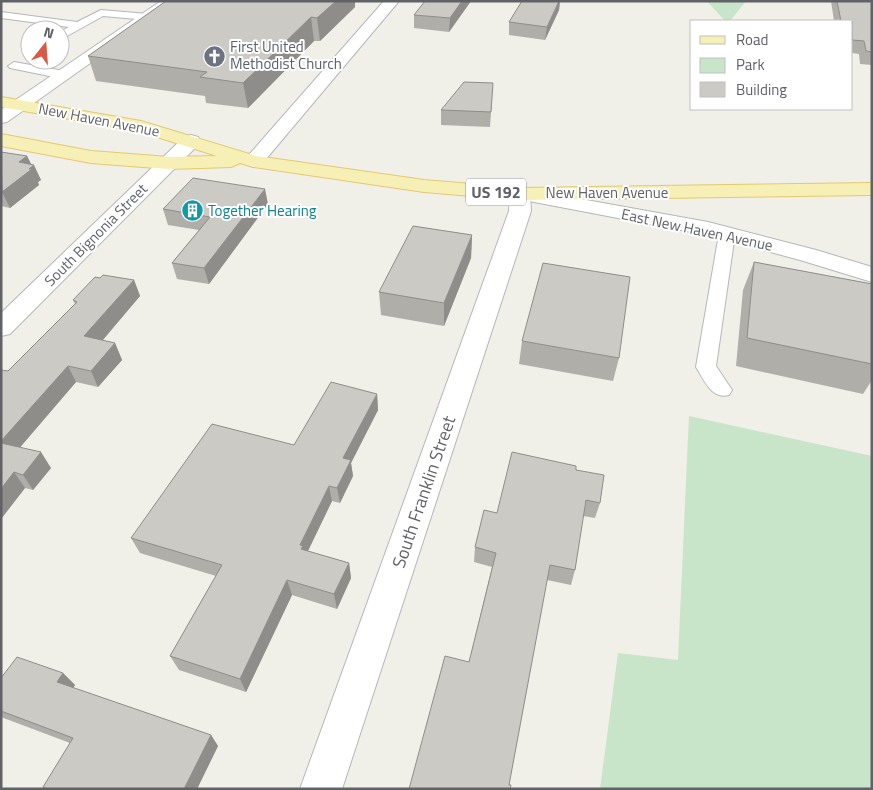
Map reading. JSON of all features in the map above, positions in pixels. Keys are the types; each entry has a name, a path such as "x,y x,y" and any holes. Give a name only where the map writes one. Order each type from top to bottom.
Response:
{"main road":[{"name":"New Haven Avenue","path":"1,102 140,126 254,161 424,186 520,194 872,189"},
{"name":"New Haven Avenue","path":"1,140 91,156 169,163 254,161"}],"street":[{"path":"1,118 171,1"},
{"path":"254,161 392,1"},
{"name":"South Bignonia Street","path":"1,328 191,141"},
{"name":"East New Haven Avenue","path":"520,194 727,234 808,255 872,275"},
{"name":"South Franklin Street","path":"321,789 520,211 520,194"}],"lane":[{"path":"70,32 97,9 148,17"},
{"path":"1,15 80,25"},
{"path":"14,66 20,62"},
{"path":"1,65 64,75"},
{"path":"722,390 706,367 727,234"}],"green space":[{"path":"707,1 746,1 731,20 724,20"},
{"path":"689,416 872,456 872,789 600,789 618,653 678,660"}],"building":[{"path":"166,1 336,1 317,18 311,17 243,83 200,77 207,72 88,56"},
{"path":"425,1 462,1 450,18 414,15"},
{"path":"522,1 559,1 547,27 509,22"},
{"path":"837,1 872,1 872,52 866,51 864,41 853,40 853,20 841,20"},
{"path":"464,82 493,83 491,112 441,110"},
{"path":"1,152 27,156 19,162 34,165 29,169 32,169 2,192"},
{"path":"193,178 265,189 204,268 172,263 210,217 163,209"},
{"path":"413,226 472,235 444,303 379,292"},
{"path":"754,262 872,284 872,364 747,338"},
{"path":"543,263 630,277 619,358 522,341"},
{"path":"103,275 134,280 84,336 115,343 91,371 68,366 1,441 1,370 8,371 77,302 73,300 95,277 100,278"},
{"path":"331,382 377,394 343,458 351,460 337,488 329,486 300,545 303,546 301,549 349,563 334,594 287,580 240,679 170,656 222,565 131,538 212,424 294,445"},
{"path":"1,443 41,452 23,475 14,472 1,489"},
{"path":"512,452 576,466 576,470 604,475 600,503 586,500 575,570 550,565 509,785 511,785 510,789 409,789 445,656 469,662 496,553 475,547 484,510 497,513"},
{"path":"17,657 63,673 57,682 211,735 184,789 47,789 43,787 73,738 1,711 1,678"}],"place":[{"name":"First United Methodist Church","path":"214,56"},
{"name":"Together Hearing","path":"192,211"}]}
